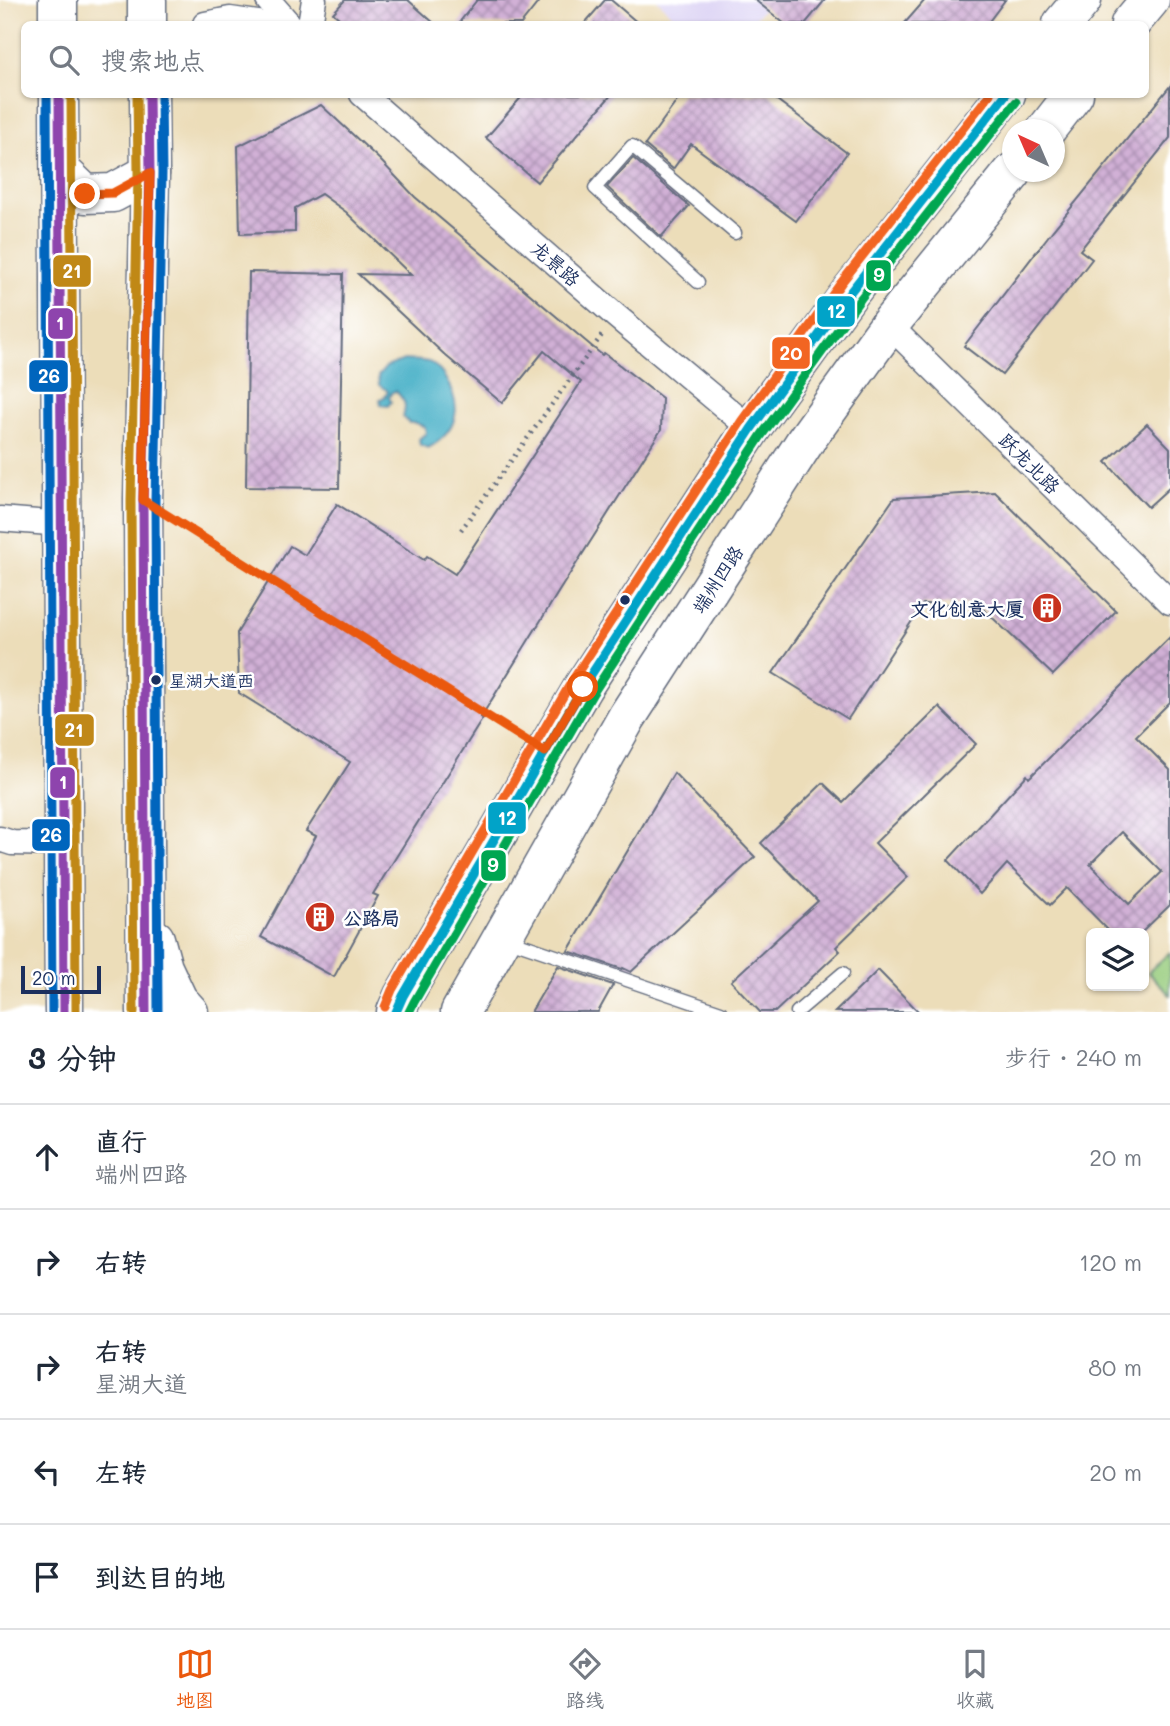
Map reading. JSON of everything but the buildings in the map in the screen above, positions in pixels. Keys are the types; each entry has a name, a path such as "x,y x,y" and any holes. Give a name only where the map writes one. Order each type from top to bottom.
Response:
{"main road":[{"path":"58,0 58,21"},
{"path":"147,0 147,21"},
{"path":"1132,21 1150,0"},
{"path":"59,98 64,1012"},
{"path":"146,1012 143,500 149,98"},
{"path":"395,1007 583,687 751,429 851,291 1003,98"},
{"path":"1055,119 1071,98"},
{"path":"60,170 85,194 113,193 150,173"},
{"name":"端州四路","path":"460,1012 627,717 806,440 890,325 1005,182"},
{"path":"144,901 163,968 178,1000 190,1012"}],"street":[{"path":"268,0 286,21"},
{"path":"310,21 314,0"},
{"path":"220,21 244,21"},
{"name":"龙景路","path":"367,98 616,316 751,429"},
{"name":"跃龙北路","path":"890,325 1166,591"},
{"path":"0,519 62,524"},
{"path":"0,839 12,843 63,844"}],"lane":[{"path":"698,282 595,188 632,146 734,233"},
{"path":"502,938 721,1012"},
{"path":"797,1012 843,973"}],"path":[{"path":"461,530 616,316"},
{"path":"143,500 545,752"}],"shaded area":[{"path":"657,0 755,0 763,10 752,21 678,21"}],"green space":[{"path":"1170,952 1170,995 1149,973"}],"water":[{"path":"404,360 431,363 441,373 453,394 456,409 449,431 428,448 420,445 419,439 426,433 425,427 409,423 403,417 404,403 396,391 389,397 391,402 388,406 381,405 380,399 385,397 388,391 379,385 378,376 386,367"}],"transit line":[{"name":"26","path":"47,98 52,1012"},
{"name":"1","path":"59,98 64,1012"},
{"name":"21","path":"71,98 76,1012"},
{"name":"21","path":"134,1012 131,500 137,98"},
{"name":"1","path":"146,1012 143,500 149,98"},
{"name":"26","path":"158,1012 155,500 161,98"},
{"name":"20","path":"385,1007 392,990 572,681 741,422 841,283 987,98"},
{"name":"12","path":"396,1012 583,687 751,429 851,291 1003,98"},
{"name":"9","path":"409,1012 593,693 761,436 861,298 1016,102"}],"place":[{"name":"文化创意大厦","path":"1047,608"},
{"name":"星湖大道西","path":"156,680"},
{"name":"公路局","path":"320,917"}],"route":[{"path":"85,194 113,193 150,173 143,500 545,752 583,687"}]}
